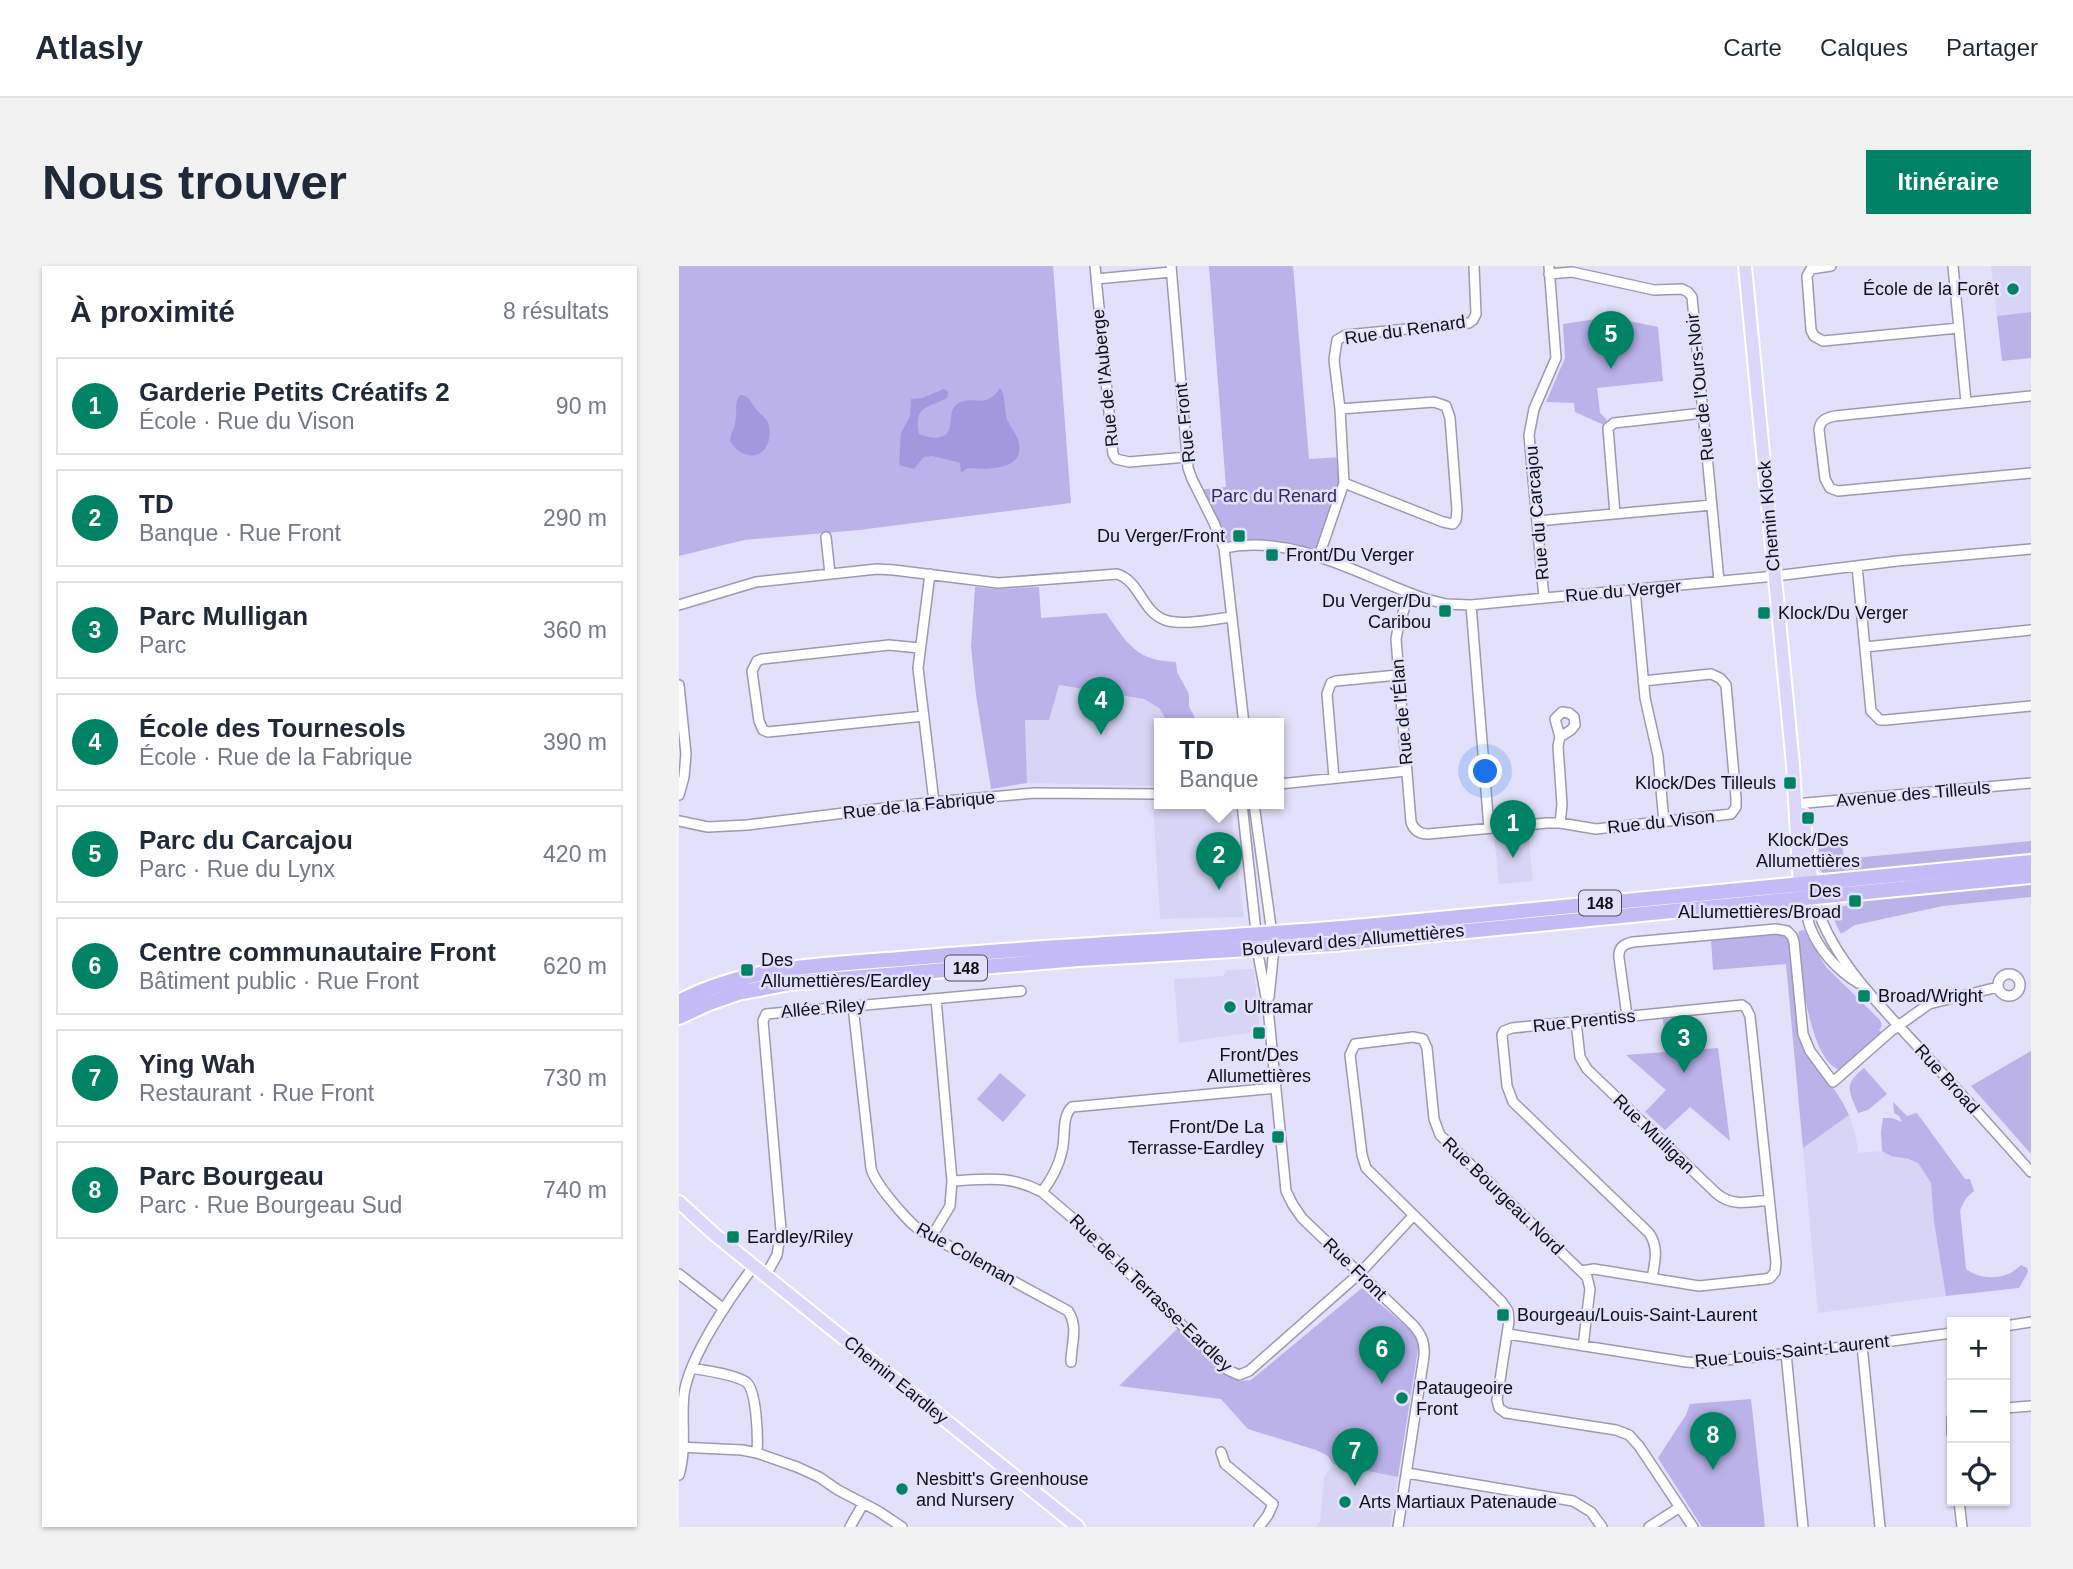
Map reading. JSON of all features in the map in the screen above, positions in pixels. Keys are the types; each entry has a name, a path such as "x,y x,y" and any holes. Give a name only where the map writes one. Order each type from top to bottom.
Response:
{"highway":[{"name":"Boulevard des Allumettières","path":"1807,891 2031,862"},
{"name":"Boulevard des Allumettières","path":"679,1017 728,996 779,984 1807,891 2031,876"},
{"name":"Boulevard des Allumettières","path":"679,1002 734,980 783,970 1078,945 1265,941"}],"main road":[{"name":"Chemin Klock","path":"1745,266 1807,891"},
{"name":"Chemin Eardley","path":"679,1202 714,1234"},
{"name":"Chemin Eardley","path":"679,1209 766,1275 1078,1527"}],"street":[{"name":"Rue de l'Auberge","path":"1095,266 1113,454 1116,459 1129,462 1187,457"},
{"name":"Rue du Renard","path":"1319,556 1344,483 1335,344 1339,337 1346,335 1469,323 1476,314 1474,266"},
{"path":"1831,266 1811,269 1807,276 1811,330 1818,340 1959,328"},
{"path":"1953,266 1966,402"},
{"path":"1095,279 1171,269"},
{"name":"Rue Front","path":"1171,269 1187,457 1192,479 1224,548 1243,718"},
{"name":"Rue de l'Ours-Noir","path":"1549,270 1572,272 1654,290 1682,289 1692,297 1719,582"},
{"name":"Rue du Carcajou","path":"1544,598 1529,435 1534,409 1556,358 1549,270"},
{"path":"2031,396 1835,416 1824,419 1819,430 1827,484 1834,490 2031,472"},
{"path":"1340,410 1434,402 1446,406 1450,418 1456,520 1453,524 1443,522 1344,483"},
{"path":"1615,514 1608,428 1613,423 1703,413"},
{"path":"1537,521 1712,505"},
{"path":"826,537 830,574"},
{"name":"Rue du Verger","path":"1224,548 1271,546 1319,556 1436,602 1471,605 2031,549"},
{"path":"1857,566 1871,712 1880,720 2031,706"},
{"path":"679,606 747,584 886,569 998,583 1117,574 1128,579 1151,610 1166,621 1177,623 1232,617"},
{"path":"930,575 919,648 918,675 934,802"},
{"path":"1635,589 1643,681 1658,756 1664,822"},
{"name":"Rue de l'Élan","path":"1409,593 1397,634 1398,675 1411,822 1417,831"},
{"path":"1471,605 1489,828"},
{"path":"1865,647 2031,630"},
{"path":"919,648 889,645 762,659 757,661 753,671 759,721 768,732 924,716"},
{"name":"Rue du Vison","path":"1417,831 1428,834 1560,823 1596,829 1731,814 1736,807 1726,685 1711,674 1643,681"},
{"path":"1334,778 1327,694 1331,683 1398,675"},
{"path":"679,685 687,762 679,795"},
{"name":"Rue Front","path":"1239,718 1240,697"},
{"path":"1560,737 1560,823"},
{"path":"1284,783 1407,771"},
{"name":"Avenue des Tilleuls","path":"1798,804 2031,783"},
{"name":"Rue de la Fabrique","path":"679,821 699,827 717,827 1034,793 1154,794"},
{"name":"Rue Front","path":"1243,809 1265,941"},
{"name":"Rue Front","path":"1255,809 1268,1008 1285,1182 1289,1198 1302,1218 1414,1326 1424,1343 1398,1527"},
{"name":"Rue Broad","path":"1807,891 1829,935 1862,986 2031,1172"},
{"path":"1627,1016 1618,953 1623,945 1787,930 1794,942 1804,1034 1810,1051 1833,1082 1929,1004 1998,987"},
{"name":"Allée Riley","path":"766,1275 777,1255 781,1230 763,1017 769,1013 1021,991"},
{"path":"932,1236 950,1206 952,1181 936,999"},
{"name":"Rue Prentiss","path":"1581,1271 1594,1269 1699,1286 1765,1279 1773,1275 1776,1263 1750,1016 1746,1008 1737,1005 1504,1031 1502,1040 1508,1093 1517,1107 1649,1233 1656,1252 1652,1278"},
{"name":"Rue Coleman","path":"853,1006 872,1173 910,1221 932,1236 1068,1311 1075,1327 1071,1362"},
{"name":"Rue Mulligan","path":"1576,1022 1578,1050 1587,1069 1716,1193 1734,1203 1769,1200"},
{"name":"Rue Bourgeau Nord","path":"1508,1334 1509,1315 1502,1302 1371,1175 1363,1161 1350,1055 1352,1047 1360,1042 1413,1037 1423,1040 1427,1048 1434,1119 1440,1135 1581,1271"},
{"path":"1042,1192 1061,1156 1066,1114 1072,1107 1276,1088"},
{"name":"Rue de la Terrasse-Eardley","path":"952,1181 1009,1179 1042,1192 1071,1216 1208,1351 1235,1374 1249,1371 1360,1273 1413,1216"},
{"path":"679,1475 684,1398 692,1368 724,1309 754,1266"},
{"path":"1581,1271 1587,1277 1590,1289 1583,1346"},
{"path":"679,1274 724,1309"},
{"path":"2010,1324 2031,1322"},
{"path":"1508,1334 1497,1400 1499,1408 1506,1413 1616,1430 1629,1435 1693,1527"},
{"name":"Rue Louis-Saint-Laurent","path":"1508,1334 1693,1363 1947,1334"},
{"path":"1862,1345 1880,1527"},
{"path":"1786,1353 1803,1527"},
{"path":"692,1368 739,1379 749,1385 753,1394 757,1453"},
{"path":"2010,1408 2030,1406 2031,1416"},
{"path":"682,1447 723,1448 757,1453 808,1471 902,1527"},
{"path":"1221,1452 1225,1464 1273,1504 1259,1527"},
{"path":"1407,1474 1573,1501 1591,1512 1602,1527"},
{"path":"850,1527 863,1504"},
{"path":"1960,1506 1962,1527"},
{"path":"1649,1527 1680,1507"}],"shaded area":[{"name":"École de la Forêt","path":"1991,266 2031,266 2031,312 1997,316"},
{"path":"1000,388 1007,419 1019,443 1019,452 1011,463 995,468 970,468 961,473 960,463 932,456 924,457 914,469 899,465 901,433 910,416 911,399 922,398 944,389 948,392 947,398 928,406 918,418 919,434 939,437 948,432 956,405 989,399"},
{"path":"740,395 749,399 768,423 767,445 757,454 744,454 730,441"},
{"path":"1059,685 1144,699 1159,708 1165,718 1154,718 1154,786 1027,783 1025,720 1049,720"},
{"path":"1153,806 1154,809 1231,809 1244,917 1160,919"},
{"path":"1528,832 1533,881 1499,884 1494,835"},
{"path":"1254,969 1260,1031 1179,1043 1174,979 1223,976 1226,970"},
{"path":"1849,1115 1858,1153 1882,1151 1891,1156 1909,1159 1918,1163 1931,1183 1934,1222 1946,1296 1818,1313 1803,1148"},
{"path":"1333,1464 1398,1477 1390,1527 1316,1527 1320,1521 1324,1478"}],"green space":[{"path":"679,266 1053,266 1071,503 859,530 744,540 679,556"},
{"name":"Parc du Renard","path":"1209,266 1293,266 1309,459 1343,457 1344,474 1319,556 1285,548 1224,548 1198,490 1226,487"},
{"path":"2031,312 2031,358 2002,361 1997,316"},
{"path":"1609,317 1658,327 1663,381 1597,388 1600,413 1607,420 1604,425 1575,412 1574,403 1546,402 1565,358 1563,324"},
{"path":"975,587 1039,587 1041,618 1106,613 1127,641 1142,654 1162,661 1176,662 1177,672 1189,694 1189,706 1195,718 1165,718 1159,708 1144,699 1059,685 1049,720 1025,720 1027,783 991,789 971,646"},
{"path":"1818,838 1825,843 1841,841 1844,859 2031,841 2031,856 1829,875 1820,870"},
{"path":"2031,884 2031,897 1943,906 1855,925 1841,934 1832,916 1837,907 1857,904 1857,901"},
{"path":"1804,930 1826,967 1880,1020 1882,1026 1879,1030 1881,1032 1850,1067 1840,1070 1829,1063 1821,1050 1809,1014 1797,944 1799,931"},
{"path":"1778,932 1790,937 1798,1031 1806,1056 1823,1072 1849,1115 1803,1148 1786,964 1713,970 1711,939"},
{"path":"1678,1018 1681,1051 1718,1048 1730,1141 1690,1107 1665,1130 1645,1112 1666,1090 1626,1055 1665,1052 1663,1019"},
{"path":"2031,1051 2031,1154 1971,1086"},
{"path":"1864,1068 1887,1094 1868,1110 1858,1113 1850,1088 1853,1079"},
{"path":"1000,1073 1026,1095 1003,1122 977,1099"},
{"path":"1893,1102 1907,1116 1917,1113 1965,1179 1970,1179 1974,1191 1966,1198 1960,1210 1966,1269 1979,1276 1994,1277 2009,1274 2021,1265 2027,1268 2028,1272 2019,1288 1946,1296 1934,1222 1931,1183 1918,1163 1882,1151 1883,1118 1902,1122 1894,1113"},
{"path":"1362,1288 1417,1336 1419,1343 1398,1477 1333,1464 1328,1456 1316,1450 1248,1429 1221,1399 1119,1386 1180,1326 1230,1376 1240,1381 1251,1380"},
{"path":"1751,1399 1765,1527 1702,1527 1658,1458 1686,1415 1690,1404"}],"place":[{"name":"École de la Forêt","path":"2013,289"},
{"name":"Parc du Carcajou","path":"1611,369"},
{"name":"Du Verger/Front","path":"1239,536"},
{"name":"Front/Du Verger","path":"1272,555"},
{"name":"Du Verger/Du Caribou","path":"1445,611"},
{"name":"Klock/Du Verger","path":"1764,613"},
{"name":"École des Tournesols","path":"1101,735"},
{"name":"Klock/Des Tilleuls","path":"1790,783"},
{"name":"Klock/Des Allumettières","path":"1808,818"},
{"name":"Garderie Petits Créatifs 2","path":"1513,858"},
{"name":"TD","path":"1219,890"},
{"name":"Des ALlumettières/Broad","path":"1855,901"},
{"name":"Des Allumettières/Eardley","path":"747,970"},
{"name":"Broad/Wright","path":"1864,996"},
{"name":"Ultramar","path":"1230,1007"},
{"name":"Front/Des Allumettières","path":"1259,1033"},
{"name":"Parc Mulligan","path":"1684,1073"},
{"name":"Front/De La Terrasse-Eardley","path":"1278,1137"},
{"name":"Eardley/Riley","path":"733,1237"},
{"name":"Bourgeau/Louis-Saint-Laurent","path":"1503,1315"},
{"name":"Centre communautaire Front","path":"1382,1384"},
{"name":"Pataugeoire Front","path":"1402,1398"},
{"name":"Parc Bourgeau","path":"1713,1470"},
{"name":"Ying Wah","path":"1355,1486"},
{"name":"Nesbitt's Greenhouse and Nursery","path":"902,1489"},
{"name":"Arts Martiaux Patenaude","path":"1345,1502"}]}
